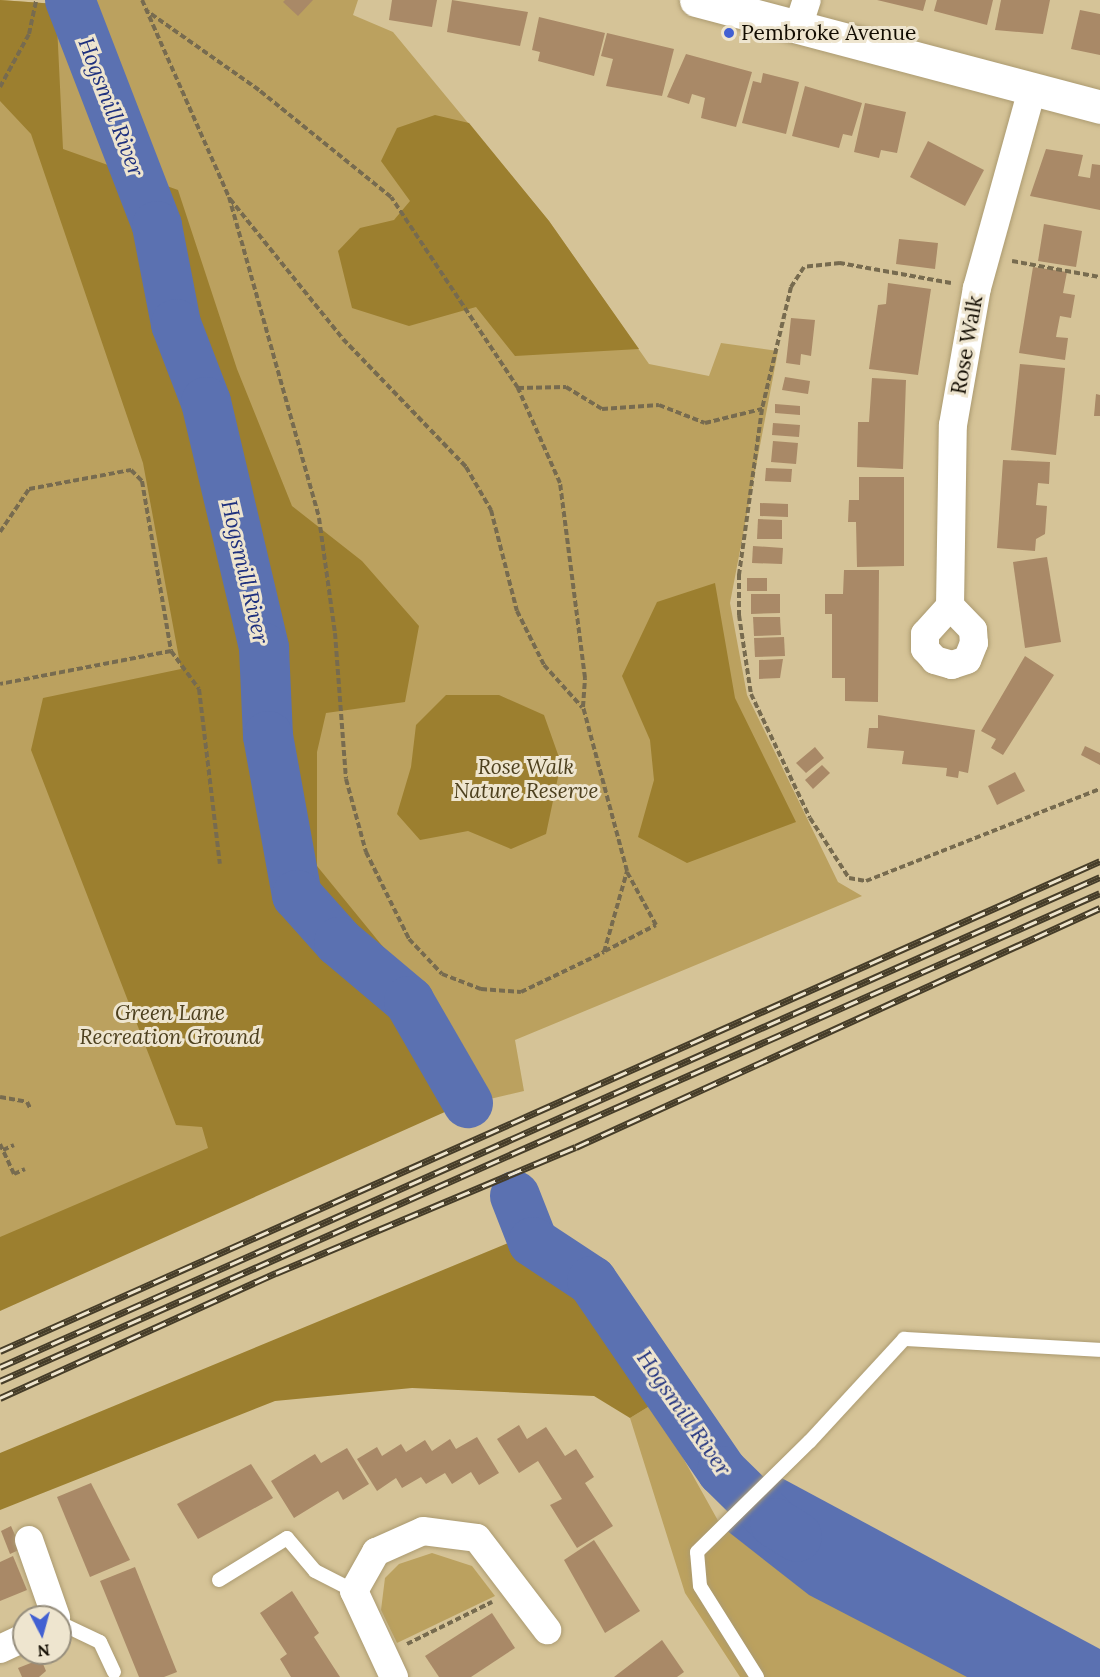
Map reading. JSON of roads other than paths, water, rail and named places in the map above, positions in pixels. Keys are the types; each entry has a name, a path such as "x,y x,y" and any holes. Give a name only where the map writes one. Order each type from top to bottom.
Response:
{"street":[{"path":"696,0 802,14 1032,90 1100,107"},
{"name":"Rose Walk","path":"950,606 953,425 977,288 1032,90"},
{"path":"389,1667 354,1591 376,1552 423,1531 477,1538 519,1589 547,1630"},
{"path":"29,1540 52,1605"}],"lane":[{"path":"757,1677 700,1586 697,1552 720,1526 776,1475 904,1339 1100,1350"},
{"path":"219,1580 287,1538 315,1571 354,1591"},
{"path":"72,1629 100,1642 114,1672"}],"water":[{"path":"776,1475 1100,1649 1100,1677 967,1677 809,1595 721,1526"}],"waterway":[{"name":"Hogsmill River","path":"70,0 157,226 176,324 206,402 264,648 268,736 297,895 339,942 409,1001 468,1103"},
{"name":"Hogsmill River","path":"515,1196 533,1242 592,1281 722,1471 775,1523 797,1537"}],"railway":[{"path":"0,1351 1100,861"},
{"path":"0,1367 1100,877"},
{"path":"0,1381 1100,893"},
{"path":"0,1398 276,1273 576,1147 1100,908"}],"place":[{"name":"Pembroke Avenue","path":"729,33"}],"park label":[{"name":"Rose Walk Nature Reserve","path":"526,779"},
{"name":"Green Lane Recreation Ground","path":"170,1025"}]}
